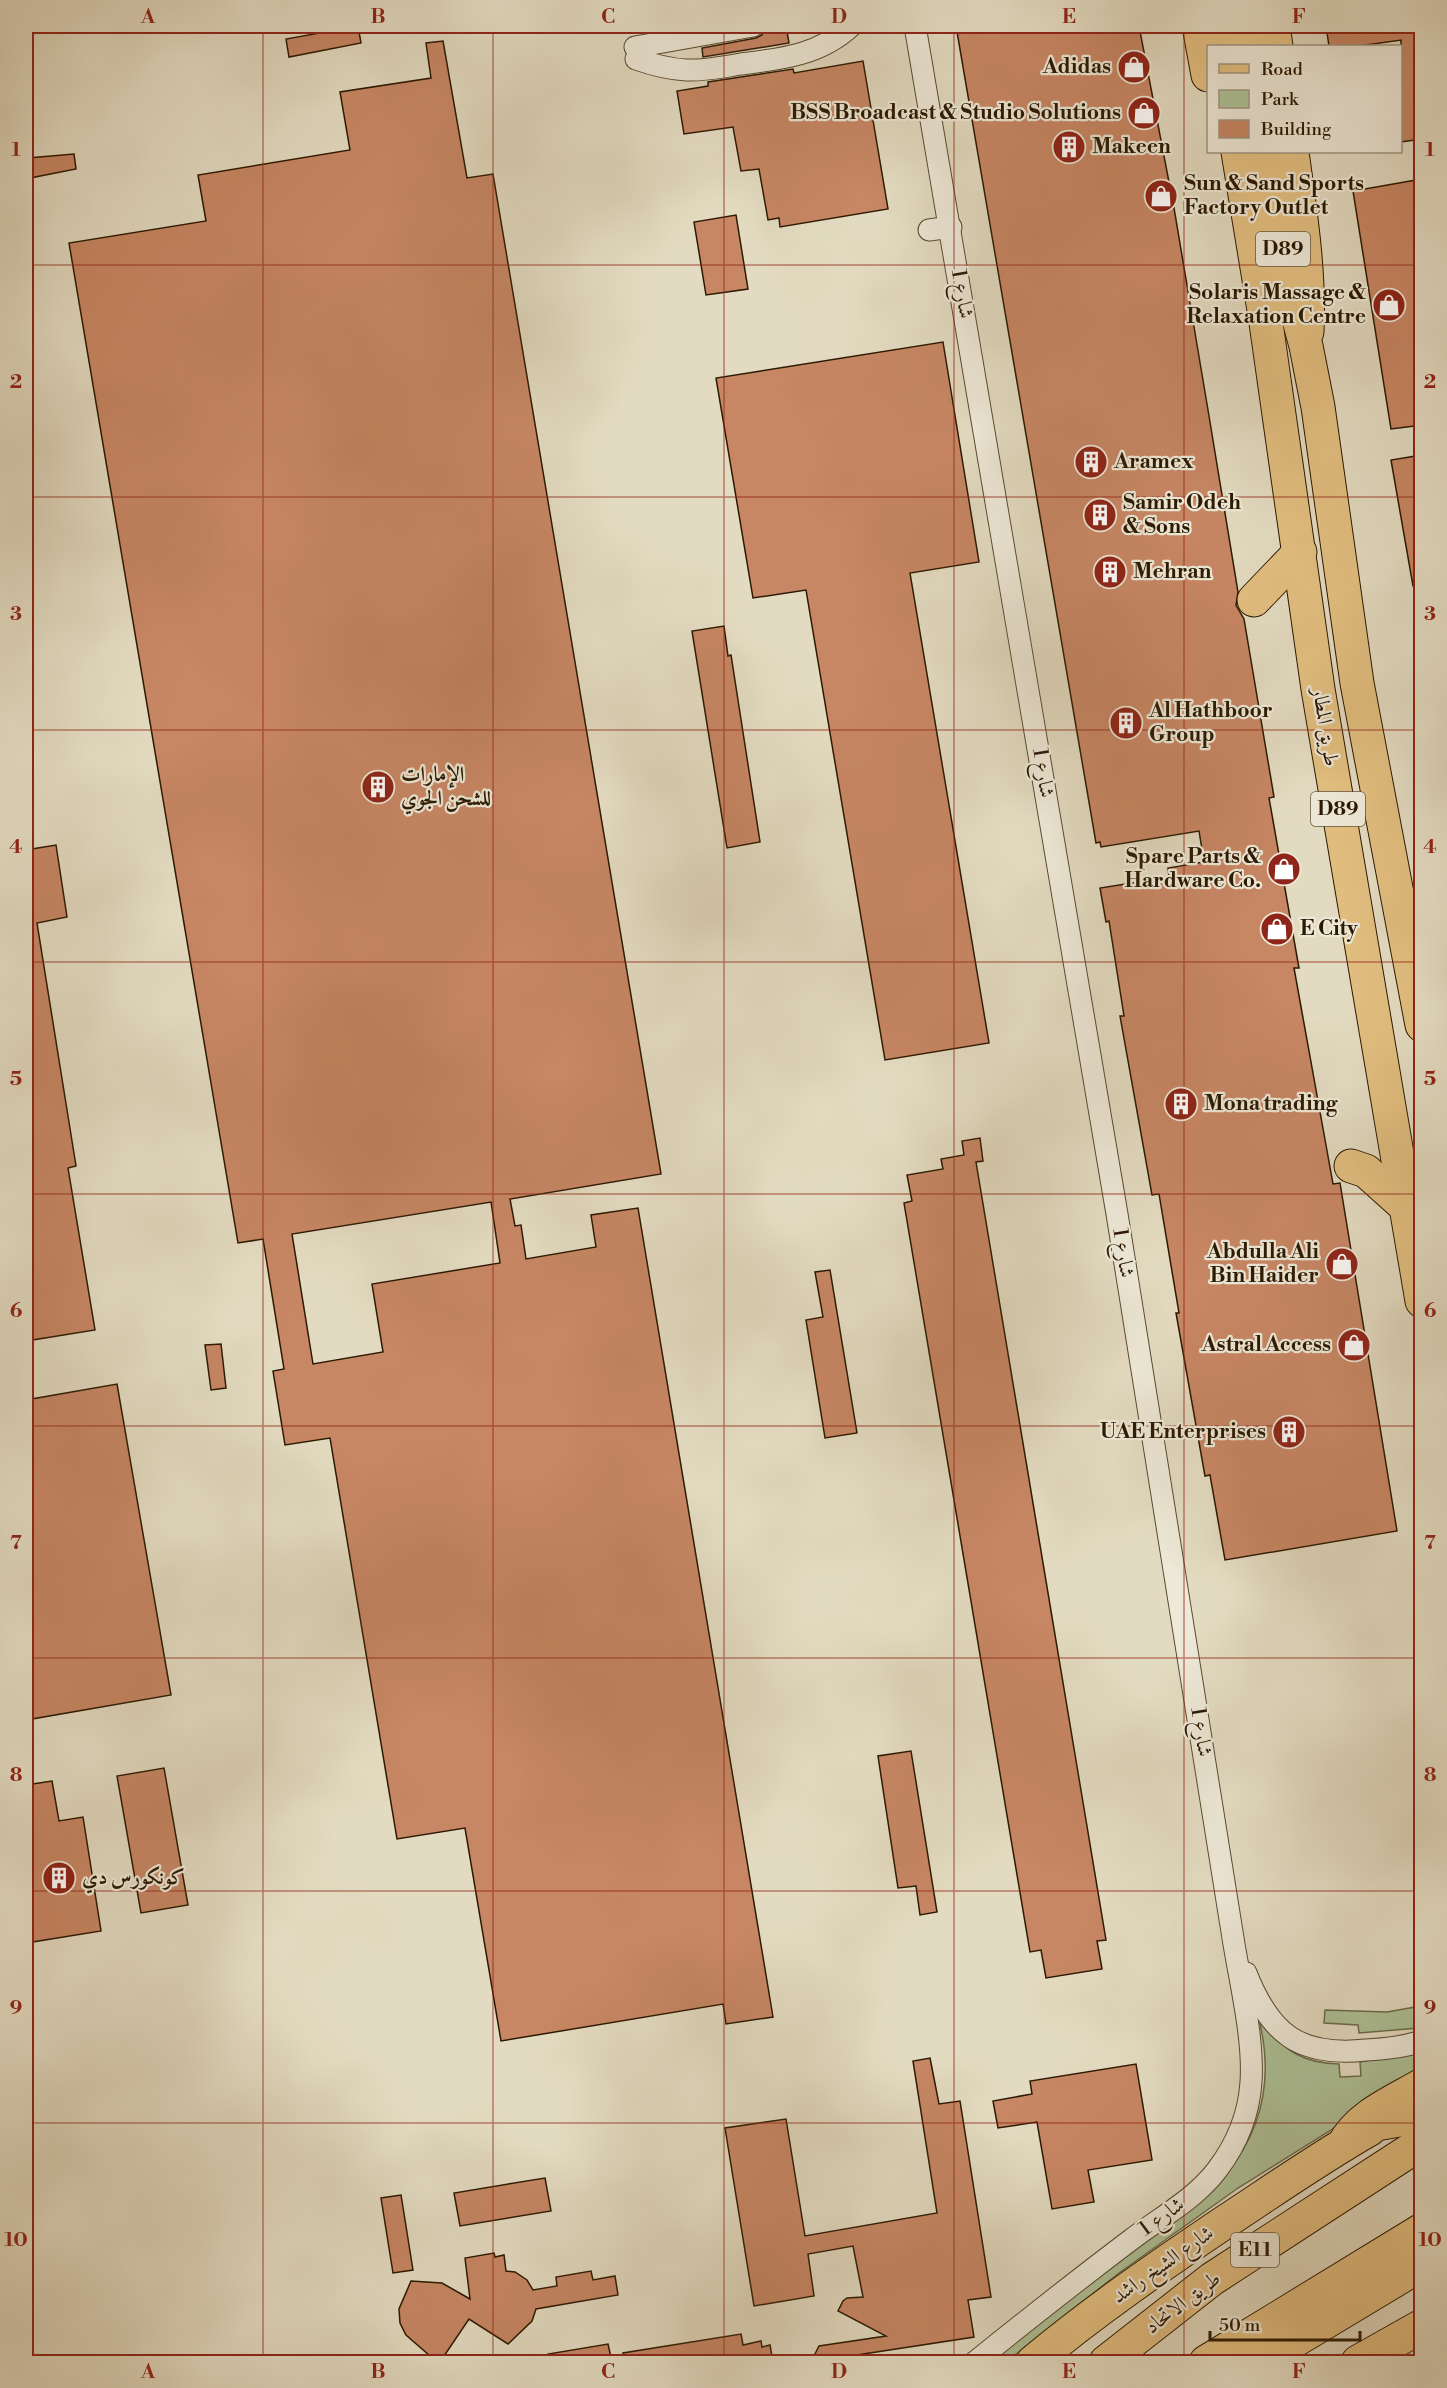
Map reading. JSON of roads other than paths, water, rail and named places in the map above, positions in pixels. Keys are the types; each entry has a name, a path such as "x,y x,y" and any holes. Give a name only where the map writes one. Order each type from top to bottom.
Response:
{"main road":[{"path":"1199,26 1207,65"},
{"path":"1218,26 1221,45"},
{"path":"1245,26 1248,45"},
{"path":"1273,26 1276,45"},
{"path":"1224,153 1247,258 1265,316"},
{"name":"طريق المطار","path":"1238,153 1265,316 1318,689 1422,1301"},
{"name":"طريق المطار","path":"1266,153 1290,287 1306,345 1327,461 1357,682 1422,1025"},
{"path":"1292,153 1302,219 1306,273 1308,311 1306,345"},
{"path":"1254,600 1300,552"},
{"path":"1351,1166 1366,1171 1405,1206"},
{"path":"1344,2144 1359,2124 1422,2085"},
{"name":"شارع الشيخ راشد","path":"1033,2362 1126,2291 1216,2228 1344,2144 1422,2101"},
{"path":"1382,2123 1422,2116"},
{"name":"طريق الاتحاد","path":"1106,2362 1212,2279 1413,2149"},
{"path":"1206,2362 1422,2230"},
{"path":"1259,2362 1422,2264"},
{"path":"1358,2362 1422,2326"}],"street":[{"path":"753,26 635,53 653,65 688,70 786,58 809,52 831,42 851,26"},
{"name":"شارع 1","path":"915,26 1117,1214 1233,1938 1250,2050 1251,2083 1246,2115 1234,2145 1216,2172 1193,2194 1081,2277 975,2362"},
{"path":"928,230 951,227"},
{"path":"1233,1938 1256,1996 1267,2016 1283,2032 1302,2044 1324,2051 1347,2052 1390,2048 1422,2041"}],"place":[{"name":"Adidas","path":"1134,67"},
{"name":"BSS Broadcast & Studio Solutions","path":"1144,113"},
{"name":"Makeen","path":"1069,147"},
{"name":"Sun & Sand Sports Factory Outlet","path":"1161,196"},
{"name":"Solaris Massage & Relaxation Centre","path":"1389,305"},
{"name":"Aramex","path":"1091,462"},
{"name":"Samir Odeh & Sons","path":"1100,515"},
{"name":"Mehran","path":"1110,572"},
{"name":"Al Hathboor Group","path":"1126,723"},
{"name":"الإمارات للشحن الجوي","path":"378,787"},
{"name":"Spare Parts & Hardware Co.","path":"1284,869"},
{"name":"E City","path":"1277,929"},
{"name":"Mona trading","path":"1181,1104"},
{"name":"Abdulla Ali Bin Haider","path":"1342,1264"},
{"name":"Astral Access","path":"1354,1345"},
{"name":"UAE Enterprises","path":"1289,1432"},
{"name":"كونكورس دي","path":"59,1878"}]}
